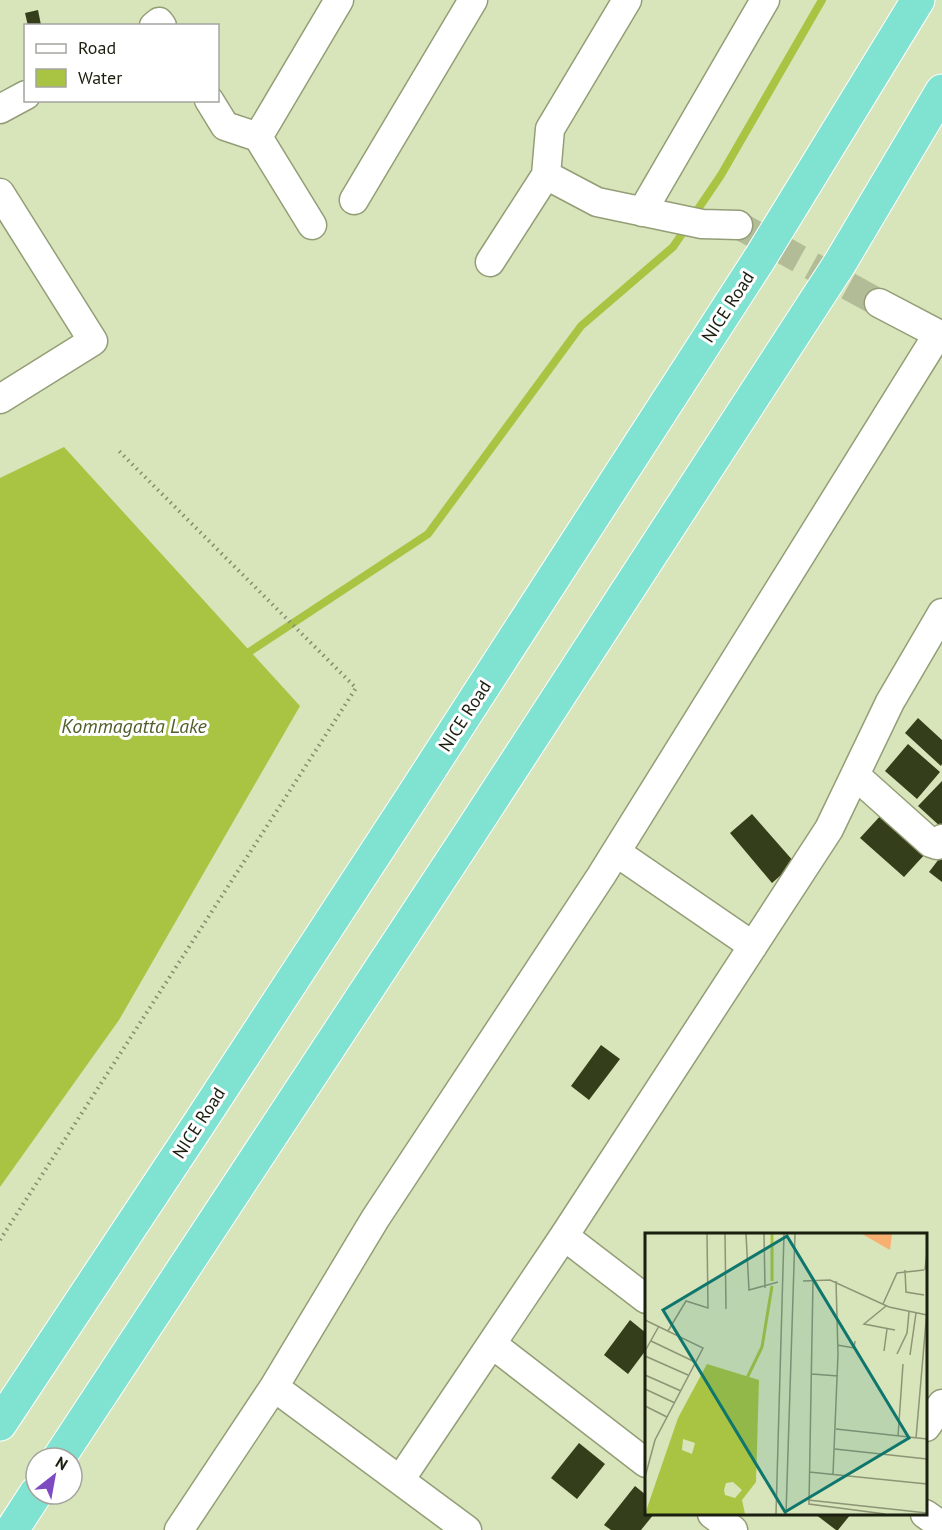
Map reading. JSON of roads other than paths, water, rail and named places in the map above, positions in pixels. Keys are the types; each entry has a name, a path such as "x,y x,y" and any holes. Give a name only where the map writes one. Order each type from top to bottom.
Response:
{"highway":[{"name":"NICE Road","path":"0,1424 381,844 760,258 918,0"},
{"path":"67,1446 472,830 840,263 942,91"},
{"path":"12,1530 28,1506"}],"street":[{"path":"258,137 339,0"},
{"path":"354,200 473,0"},
{"path":"490,262 546,175 550,129 627,0"},
{"path":"642,212 765,0"},
{"path":"0,109 24,96"},
{"path":"210,102 225,126 258,137 312,225"},
{"path":"546,175 597,202 690,222 738,225"},
{"path":"0,193 93,341 2,393"},
{"path":"179,1530 274,1387 375,1219 616,852 940,335 879,303"},
{"path":"400,1480 564,1236 829,829 890,702 942,613"},
{"path":"855,775 931,843 937,845 942,839"},
{"path":"616,852 753,946"},
{"path":"564,1236 645,1298"},
{"path":"492,1344 645,1462"},
{"path":"274,1387 467,1530"},
{"path":"927,1426 942,1404"},
{"path":"713,1515 733,1530"},
{"path":"926,1515 942,1526"}],"water":[{"name":"Kommagatta Lake","path":"64,447 300,706 119,1020 0,1187 0,478"}],"waterway":[{"path":"694,215 721,175 822,0"},
{"path":"243,656 428,534 581,326 673,247 686,228"}],"tunnel":[{"path":"738,225 879,303"}]}
